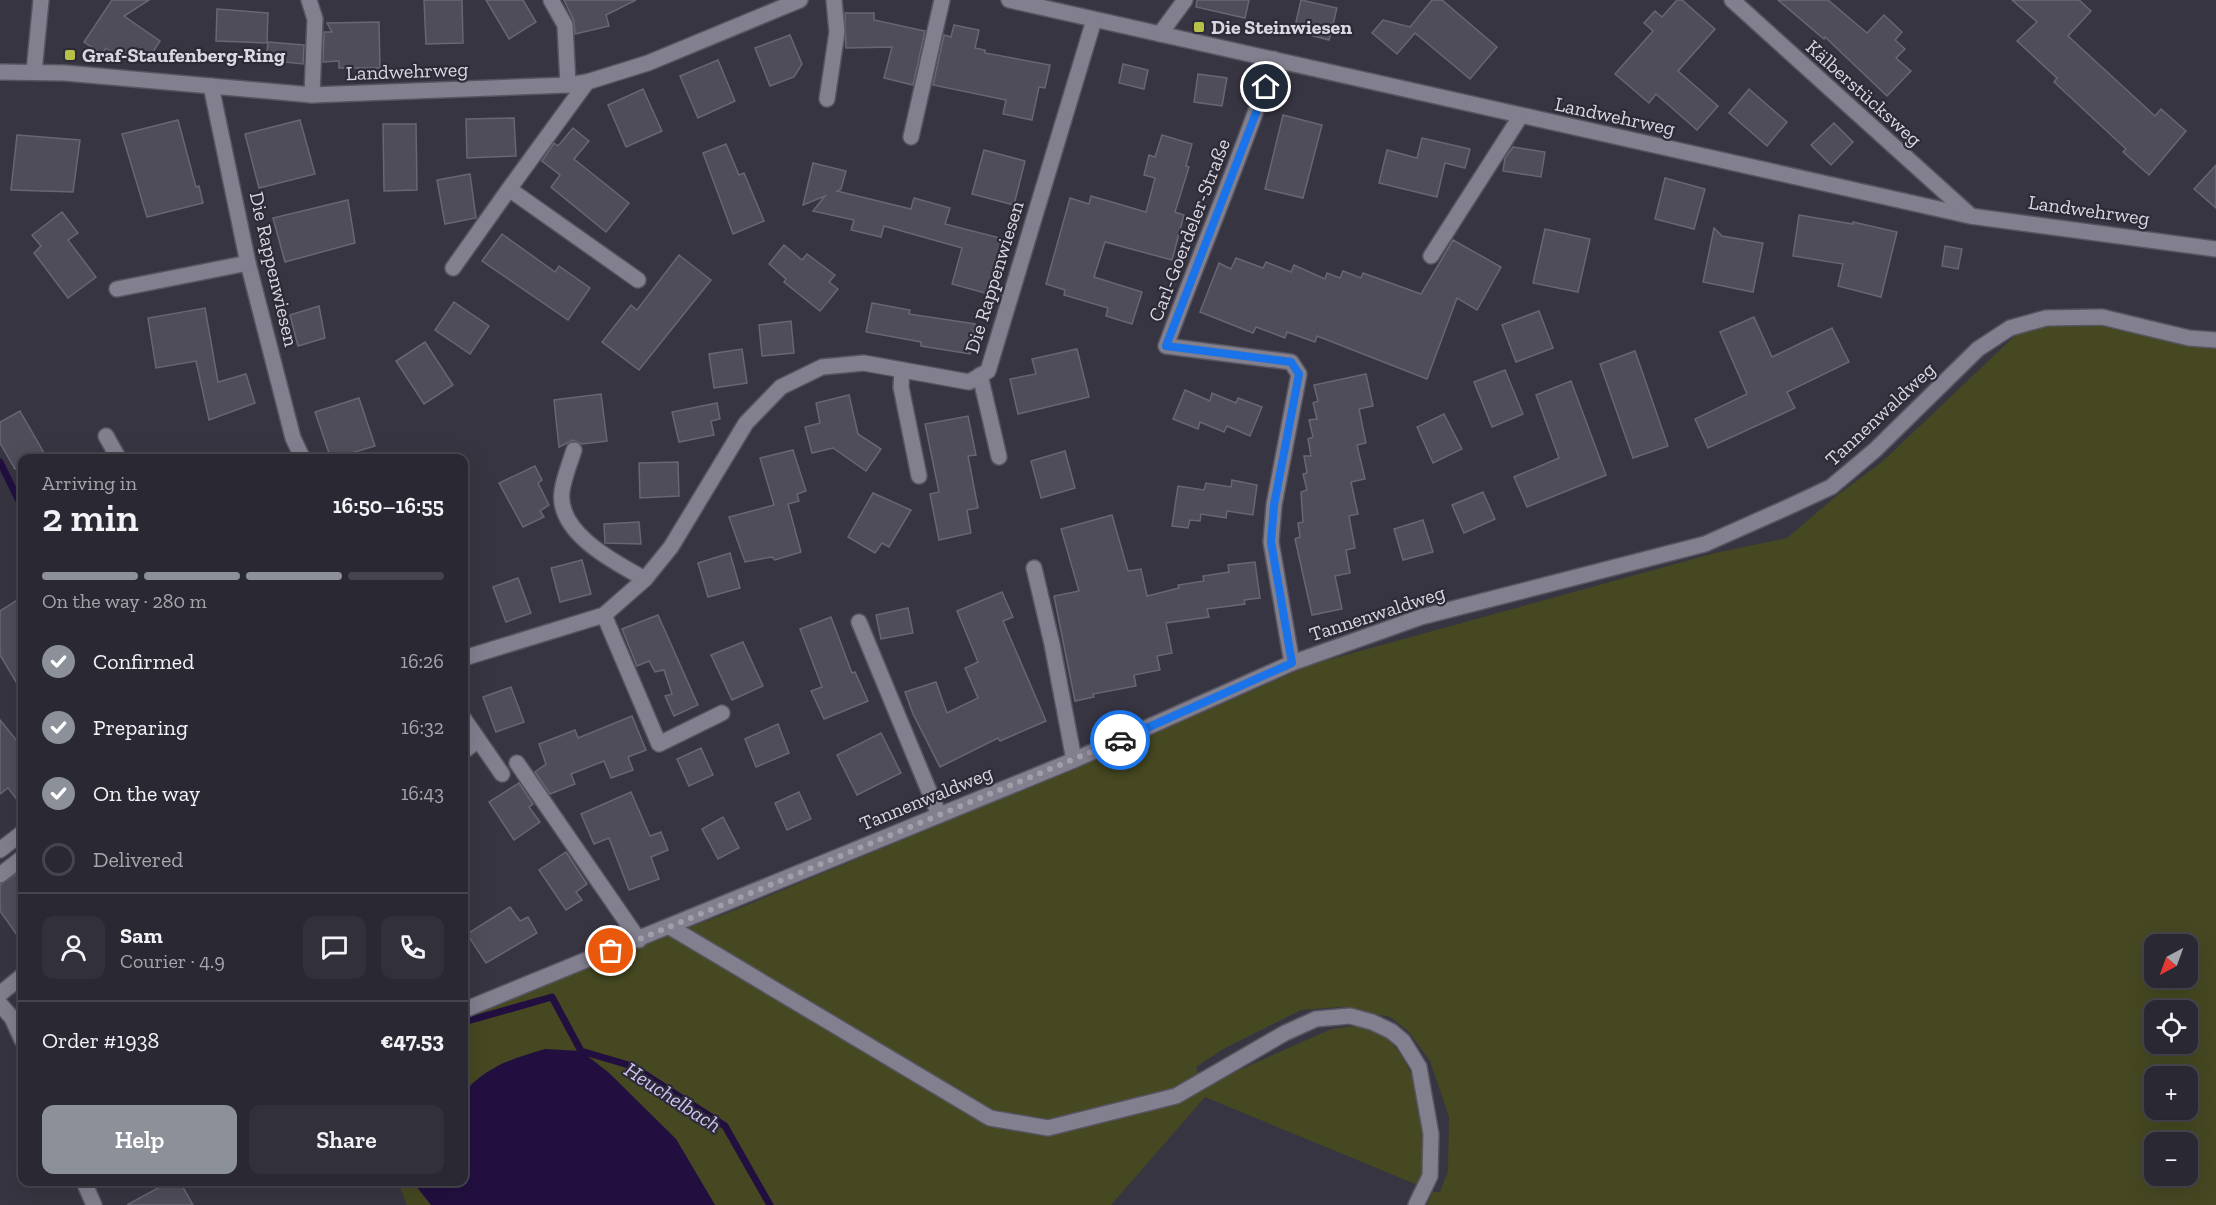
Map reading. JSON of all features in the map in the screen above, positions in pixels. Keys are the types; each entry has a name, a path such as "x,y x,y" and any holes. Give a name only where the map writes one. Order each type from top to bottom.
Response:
{"street":[{"path":"34,72 41,0"},
{"path":"309,0 315,19 312,95"},
{"path":"550,0 565,26 567,85"},
{"name":"Landwehrweg","path":"0,72 34,72 312,95 567,85 587,82 648,63 800,0"},
{"path":"827,99 837,32 834,0"},
{"path":"911,138 942,0"},
{"name":"Landwehrweg","path":"1009,0 1048,4 1094,20 1970,216 2216,249"},
{"path":"1160,34 1185,0"},
{"name":"Kälberstücksweg","path":"1732,0 1970,216"},
{"name":"Die Rappenwiesen","path":"468,657 604,615 645,579 670,547 746,423 781,387 822,368 864,363 969,382 988,371 1094,20"},
{"name":"Carl-Goerdeler-Straße","path":"1274,59 1257,112 1205,240 1166,346 1291,362 1299,374 1274,505 1271,542 1292,663"},
{"path":"453,268 587,82"},
{"name":"Die Rappenwiesen","path":"211,86 248,263 293,438 301,454"},
{"path":"1431,256 1520,117"},
{"path":"509,189 638,280"},
{"path":"117,290 248,263"},
{"name":"Tannenwaldweg","path":"468,1008 1074,760 1292,663 1421,617 1705,544 1832,488 1875,450 1978,349 2010,328 2046,318 2102,317 2189,338 2216,340"},
{"path":"902,370 900,387 919,476"},
{"path":"980,375 999,457"},
{"path":"106,436 116,454"},
{"path":"574,450 561,493 570,521 601,554 645,579"},
{"path":"1034,568 1052,644 1074,760"},
{"path":"604,615 659,744 723,713"},
{"path":"859,622 939,815"},
{"path":"468,725 502,774"},
{"path":"468,748 478,740"},
{"path":"517,763 639,940"},
{"path":"0,850 18,835"},
{"path":"0,875 18,861"},
{"path":"670,927 990,1118 1048,1128 1176,1096 1250,1052 1316,1019 1350,1016 1372,1022 1403,1041 1419,1067 1431,1134 1430,1176 1416,1205"},
{"path":"0,994 18,978"},
{"path":"0,1004 17,1022"},
{"path":"86,1186 94,1205"}],"green space":[{"path":"2101,319 2216,342 2216,1205 1427,1205 1433,1192 1440,1192 1448,1171 1449,1117 1430,1061 1408,1031 1390,1017 1341,1007 1301,1010 1225,1048 1196,1067 1201,1087 1329,1030 1344,1027 1371,1029 1385,1037 1397,1050 1407,1065 1421,1102 1425,1121 1427,1155 1420,1186 1205,1097 1111,1205 715,1205 676,1139 608,1072 504,1062 471,1084 468,1082 468,1013 631,948 728,913 1098,758 1313,664 1715,553 1787,538 1835,497 1883,461 2024,327"},
{"path":"400,1186 416,1186 431,1205 407,1205"}],"shaded area":[{"path":"545,1049 581,1051 608,1072 676,1139 715,1205 431,1205 416,1186 468,1186 468,1090 490,1070 511,1060"}],"building":[{"path":"112,0 149,0 124,16 160,41 149,58 140,52 137,57 129,51 125,56 117,50 114,54 106,48 102,54 84,42"},
{"path":"424,0 462,0 463,43 426,44"},
{"path":"486,0 523,0 536,22 509,39"},
{"path":"564,0 636,0 606,15 609,26 575,34 574,21"},
{"path":"1197,0 1249,0 1245,18 1196,7"},
{"path":"1301,0 1337,8 1329,40 1294,31"},
{"path":"1432,0 1442,0 1497,47 1470,79 1415,33 1397,54 1372,33 1383,20 1410,27"},
{"path":"1677,0 1682,0 1715,29 1678,71 1718,106 1697,130 1656,94 1649,103 1615,74 1653,31 1644,23 1655,11 1662,17"},
{"path":"1778,0 1828,0 1867,33 1884,15 1902,32 1895,40 1905,49 1896,58 1911,71 1887,96 1825,37 1824,39"},
{"path":"2012,0 2079,0 2091,11 2068,36 2155,116 2161,109 2186,131 2149,175 2123,152 2126,149 2054,82 2057,78 2017,41 2037,22"},
{"path":"217,9 268,13 267,43 216,41"},
{"path":"845,13 874,13 874,20 925,31 913,85 884,78 892,47 846,48"},
{"path":"379,22 380,68 339,68 339,61 323,62 324,32 332,32 327,23"},
{"path":"954,25 979,30 975,48 985,50 985,53 1050,65 1045,88 1039,87 1032,120 1003,114 1006,100 933,85 944,35 951,37"},
{"path":"790,35 802,64 794,77 770,86 755,48"},
{"path":"268,42 304,45 303,64 266,60"},
{"path":"718,60 735,101 698,118 680,76"},
{"path":"1123,64 1148,70 1144,89 1119,83"},
{"path":"1198,74 1227,78 1222,106 1194,102"},
{"path":"643,89 662,131 626,147 608,105"},
{"path":"1749,89 1787,122 1767,146 1729,113"},
{"path":"1283,115 1322,125 1303,198 1265,189"},
{"path":"514,118 516,156 467,158 466,119"},
{"path":"178,120 196,187 199,186 203,203 147,217 122,134"},
{"path":"300,120 315,174 259,188 245,134"},
{"path":"1834,123 1853,142 1831,165 1811,145"},
{"path":"383,124 416,124 417,190 384,191"},
{"path":"573,128 589,141 574,159 629,203 606,232 551,187 560,175 542,161 554,143 558,146"},
{"path":"17,135 80,140 73,192 11,190"},
{"path":"1162,135 1192,144 1186,166 1189,167 1175,212 1184,215 1172,260 1105,242 1094,277 1142,292 1132,324 1106,316 1108,308 1064,295 1065,290 1046,284 1070,198 1089,204 1091,196 1146,212 1155,178 1144,175 1149,155 1155,157"},
{"path":"1422,138 1470,149 1465,168 1445,163 1437,197 1379,183 1387,150 1417,158"},
{"path":"726,144 739,175 744,173 764,221 733,234 703,153"},
{"path":"1513,147 1545,152 1541,177 1503,171 1505,158"},
{"path":"984,150 1025,161 1014,205 972,194"},
{"path":"813,163 846,171 841,189 837,191 911,209 914,198 950,208 945,224 1004,239 989,294 952,284 962,248 884,226 881,237 851,230 854,220 813,211 825,196 803,205"},
{"path":"2216,165 2216,208 2194,189"},
{"path":"470,174 476,218 445,224 437,180"},
{"path":"1665,178 1705,189 1694,229 1655,219"},
{"path":"348,200 355,243 285,262 273,218"},
{"path":"62,212 78,233 68,240 96,277 68,298 34,253 41,246 32,235"},
{"path":"1799,215 1853,224 1853,222 1897,232 1881,297 1838,286 1843,264 1793,256"},
{"path":"1714,228 1722,236 1763,243 1753,292 1703,282"},
{"path":"1545,229 1590,239 1578,292 1533,283"},
{"path":"502,234 555,272 559,266 590,288 568,320 482,261"},
{"path":"1453,240 1501,267 1477,310 1457,298 1427,379 1317,336 1315,342 1287,332 1285,338 1256,327 1253,333 1200,312 1219,263 1231,269 1236,258 1263,268 1266,262 1291,272 1294,265 1325,279 1327,273 1340,278 1343,271 1361,278 1363,273 1421,294"},
{"path":"784,245 802,260 807,254 835,275 829,282 838,289 820,311 784,282 786,279 769,264"},
{"path":"1945,246 1962,249 1958,269 1942,266"},
{"path":"679,255 711,280 639,370 602,342 631,305 637,310"},
{"path":"454,302 489,326 470,354 435,330"},
{"path":"872,303 910,310 909,314 975,324 970,354 921,346 921,342 866,332"},
{"path":"319,306 325,338 298,346 290,315"},
{"path":"205,308 218,382 246,374 255,403 209,420 196,361 156,368 148,318"},
{"path":"1539,311 1553,348 1516,362 1502,325"},
{"path":"1754,317 1772,357 1832,328 1849,362 1787,392 1795,408 1708,448 1695,419 1747,394 1720,332"},
{"path":"791,321 794,353 762,356 759,325"},
{"path":"425,342 453,385 424,404 396,361"},
{"path":"742,349 747,383 714,388 709,354"},
{"path":"1077,349 1089,397 1018,414 1010,379 1036,374 1032,359"},
{"path":"1635,351 1668,446 1633,458 1600,364"},
{"path":"1505,370 1523,414 1492,427 1474,382"},
{"path":"1366,374 1373,406 1359,409 1366,443 1357,445 1365,479 1351,482 1358,514 1349,516 1355,548 1346,550 1350,573 1335,576 1342,609 1312,615 1295,539 1300,537 1298,523 1303,522 1301,492 1307,490 1303,474 1307,473 1304,456 1311,456 1308,439 1313,437 1309,420 1317,419 1313,403 1318,401 1314,385"},
{"path":"1571,381 1606,475 1527,507 1514,477 1559,458 1536,395"},
{"path":"1185,390 1210,401 1212,393 1236,403 1238,398 1262,407 1250,436 1227,426 1224,432 1200,422 1198,429 1173,419"},
{"path":"601,394 607,441 582,444 573,440 559,447 554,400"},
{"path":"849,395 858,434 881,449 866,471 833,448 812,453 805,427 820,423 816,403"},
{"path":"359,398 375,446 348,454 329,454 315,412"},
{"path":"717,403 720,419 711,421 714,435 679,442 672,412"},
{"path":"20,411 44,453 18,454 18,467 15,469 0,443 0,422"},
{"path":"1444,414 1462,449 1433,463 1417,427"},
{"path":"968,416 976,455 968,456 978,508 967,510 971,533 939,540 930,494 939,492 925,424"},
{"path":"793,450 806,491 797,494 799,501 788,504 801,552 775,560 772,557 745,562 729,517 774,505 760,458"},
{"path":"1065,451 1075,488 1041,498 1031,461"},
{"path":"678,462 679,496 640,498 639,463"},
{"path":"535,466 542,480 538,483 549,505 540,511 544,517 523,527 499,483"},
{"path":"1232,480 1257,485 1253,515 1227,511 1226,518 1201,514 1200,521 1190,520 1188,528 1172,526 1178,486 1204,490 1206,483 1231,487"},
{"path":"1483,492 1495,519 1464,533 1452,505"},
{"path":"873,493 911,510 889,547 882,543 875,553 848,537"},
{"path":"1112,515 1128,571 1141,569 1147,596 1179,588 1178,585 1204,581 1203,576 1229,572 1228,565 1255,562 1260,598 1244,600 1245,604 1207,609 1209,617 1166,623 1172,653 1157,656 1160,670 1134,675 1136,686 1093,694 1094,697 1075,701 1054,596 1079,591 1061,529"},
{"path":"1423,520 1433,552 1403,560 1394,529"},
{"path":"639,522 641,544 605,543 604,524"},
{"path":"730,553 740,588 708,597 698,563"},
{"path":"582,560 591,594 560,602 551,568"},
{"path":"518,578 531,613 506,622 493,587"},
{"path":"1002,592 1013,617 1003,621 1046,721 1000,741 998,738 940,767 913,714 905,692 936,682 947,713 978,698 965,668 978,662 957,611"},
{"path":"18,600 18,685 0,655 0,611"},
{"path":"908,608 913,633 881,639 876,615"},
{"path":"658,615 698,705 674,716 665,696 672,694 664,670 655,672 649,661 637,666 622,629"},
{"path":"831,617 852,673 855,672 868,701 824,719 811,691 822,687 800,629"},
{"path":"743,642 763,686 732,700 711,655"},
{"path":"511,687 524,722 496,732 483,697"},
{"path":"632,716 646,750 628,757 633,770 611,778 604,761 571,774 575,784 550,794 535,772 546,764 539,744 575,730 578,738"},
{"path":"0,720 18,742 18,801 8,788 0,794"},
{"path":"778,724 789,753 756,767 745,739"},
{"path":"881,733 901,773 857,795 837,755"},
{"path":"701,748 713,775 689,786 677,759"},
{"path":"519,783 533,804 529,807 540,822 514,840 489,802"},
{"path":"631,792 650,836 661,832 668,850 651,857 659,879 629,890 609,838 594,844 581,814"},
{"path":"799,792 811,819 787,830 775,803"},
{"path":"723,817 739,848 718,859 702,829"},
{"path":"566,852 587,884 576,892 582,900 566,910 539,870"},
{"path":"18,873 18,936 0,911 0,885"},
{"path":"510,907 520,921 528,917 537,933 486,963 468,933"},
{"path":"162,1186 182,1186 193,1205 127,1205"}],"waterway":[{"name":"Heuchelbach","path":"0,462 18,499"},
{"name":"Heuchelbach","path":"468,1021 552,997 581,1051 632,1066 725,1126 770,1205"}],"way so far":[{"path":"611,951 1120,740"}],"place":[{"name":"Die Steinwiesen","path":"1199,27"},
{"name":"Graf-Staufenberg-Ring","path":"70,55"}],"route":[{"path":"1120,740 1292,663 1271,542 1274,505 1299,374 1291,362 1166,346 1266,87"}]}
